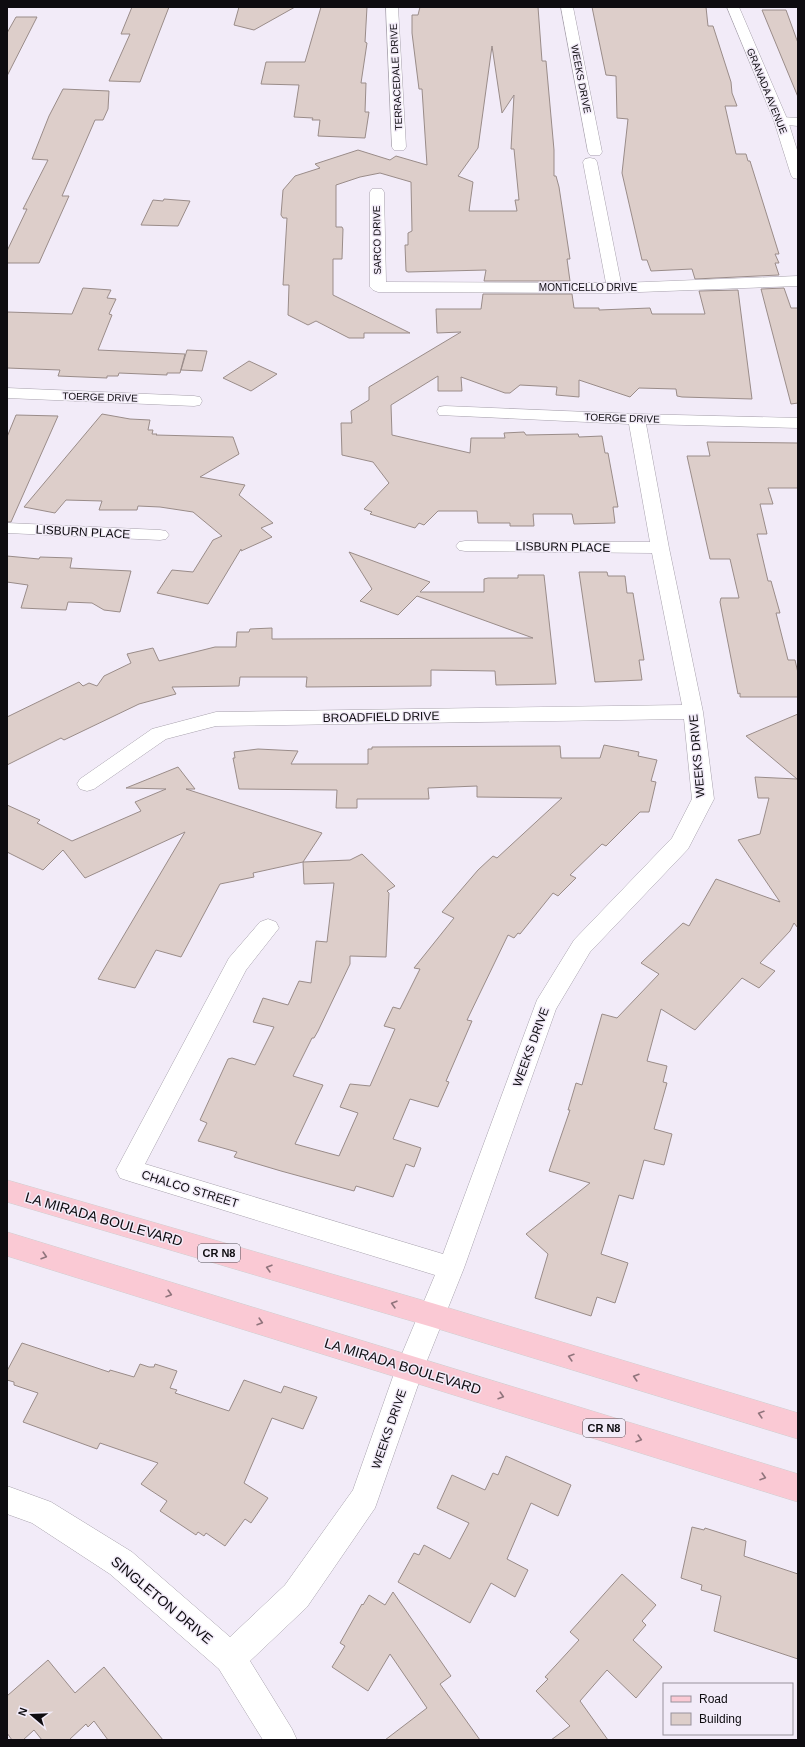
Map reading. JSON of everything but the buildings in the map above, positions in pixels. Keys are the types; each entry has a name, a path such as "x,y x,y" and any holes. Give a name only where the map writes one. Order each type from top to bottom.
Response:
{"main road":[{"name":"LA MIRADA BOULEVARD","path":"7,1191 432,1315 798,1426"},
{"name":"LA MIRADA BOULEVARD","path":"7,1244 798,1488"}],"street":[{"name":"TERRACEDALE DRIVE","path":"392,7 399,147"},
{"name":"WEEKS DRIVE","path":"567,7 614,288"},
{"name":"GRANADA AVENUE","path":"733,7 781,122 798,175"},
{"path":"781,122 798,122"},
{"name":"SARCO DRIVE","path":"377,192 378,287"},
{"name":"MONTICELLO DRIVE","path":"378,287 614,288 798,281"},
{"name":"TOERGE DRIVE","path":"7,393 194,401"},
{"name":"TOERGE DRIVE","path":"445,411 637,419 798,423"},
{"name":"WEEKS DRIVE","path":"230,1658 296,1596 365,1498 410,1368 451,1268 545,1007 582,946 680,842 703,799 694,712 660,548 637,419"},
{"name":"LISBURN PLACE","path":"7,528 160,535"},
{"name":"LISBURN PLACE","path":"465,546 660,548"},
{"name":"BROADFIELD DRIVE","path":"87,784 159,734 216,720 694,712"},
{"name":"CHALCO STREET","path":"268,928 237,964 129,1170 451,1268"},
{"name":"SINGLETON DRIVE","path":"7,1500 41,1512 121,1563 230,1658 281,1740"}]}
